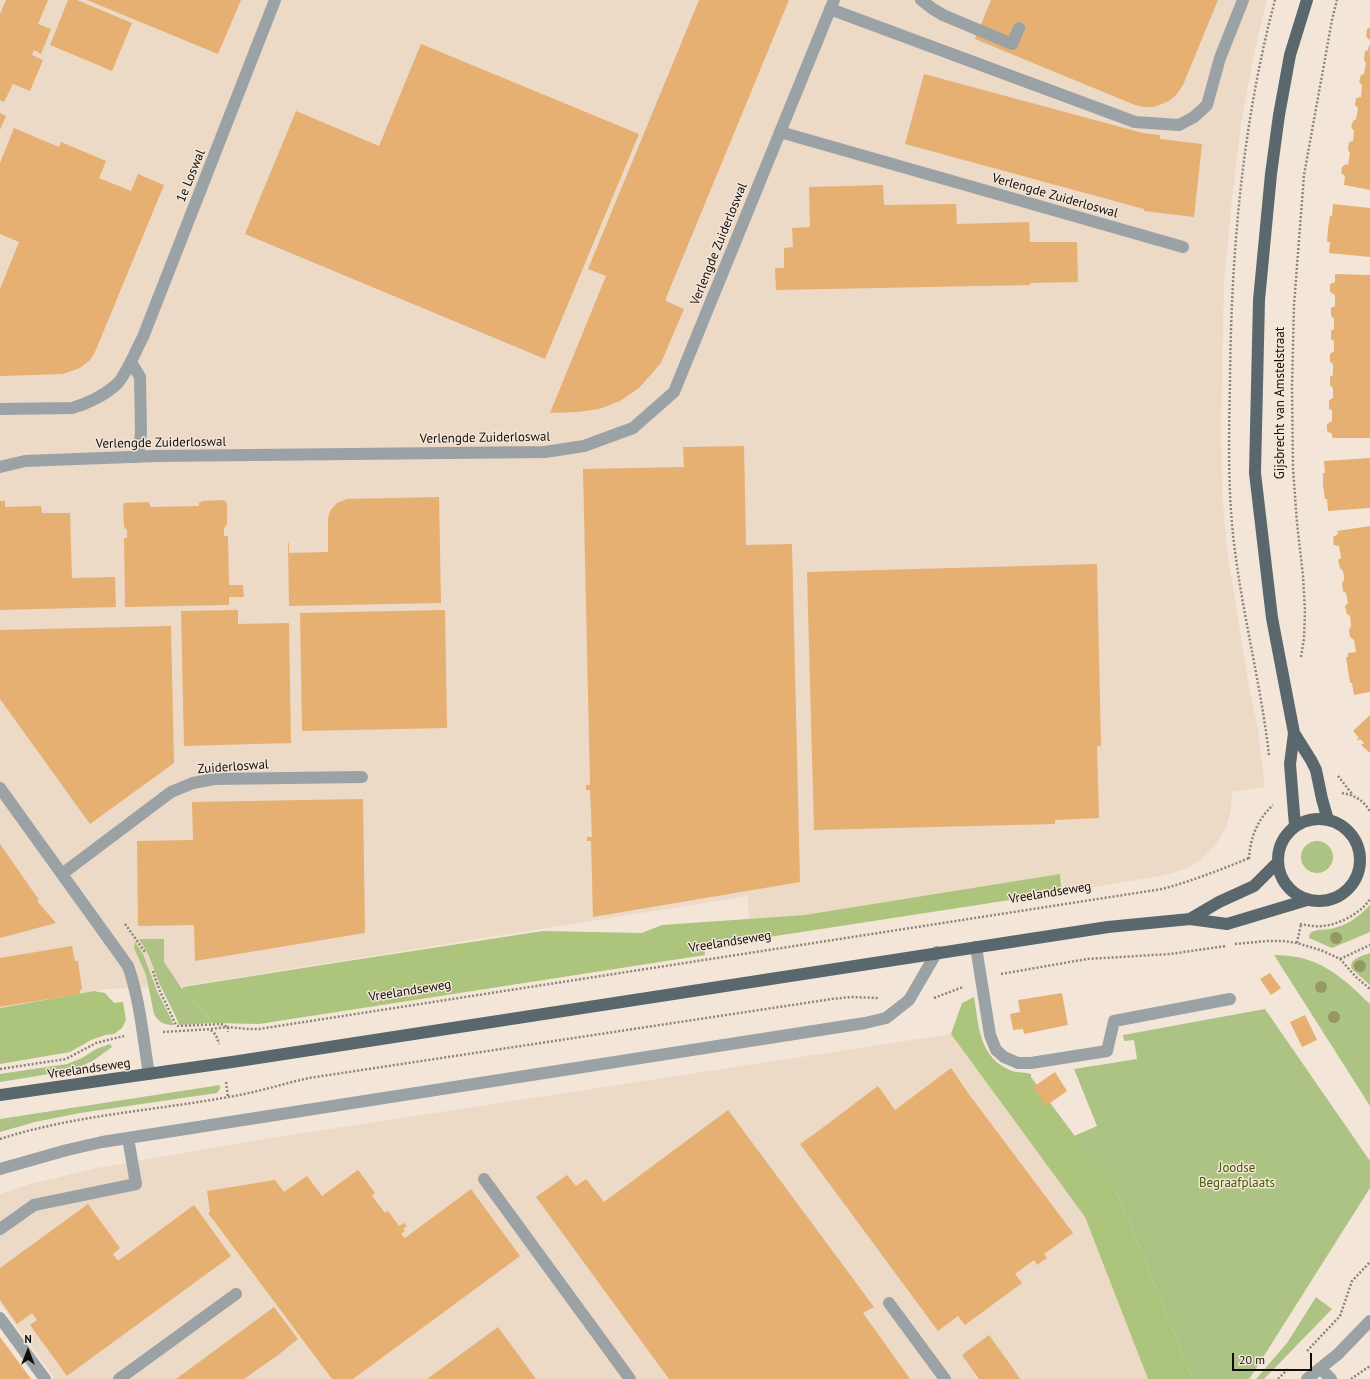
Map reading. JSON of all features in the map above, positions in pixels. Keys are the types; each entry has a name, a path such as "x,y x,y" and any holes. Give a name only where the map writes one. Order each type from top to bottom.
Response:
{"main road":[{"name":"Gijsbrecht van Amstelstraat","path":"1294,733 1272,618 1255,473 1259,300 1271,174 1279,115 1290,55 1307,0"},
{"path":"1294,733 1316,770 1328,820"},
{"path":"1294,733 1290,764 1295,826"},
{"path":"1317,819 1328,820 1340,824 1354,838 1359,851 1360,866 1356,879 1347,891 1335,898 1321,902 1307,900 1295,895 1286,886 1280,876 1277,863 1278,853 1281,842 1287,833 1295,826 1306,821 1317,819"},
{"name":"Vreelandseweg","path":"1190,919 1220,902 1254,886 1277,863"},
{"name":"Vreelandseweg","path":"1,1096 1108,926 1190,919 1227,924 1307,900"}],"street":[{"name":"1e Loswal","path":"0,409 72,408 96,399 117,384 131,362 142,337 276,0"},
{"path":"921,0 933,9 1012,44 1018,28"},
{"path":"832,4 1135,122 1179,125 1194,117 1207,106 1220,58 1243,0"},
{"name":"Verlengde Zuiderloswal","path":"0,467 25,461 138,457 545,452 584,446 633,428 674,392 832,4"},
{"name":"Verlengde Zuiderloswal","path":"780,132 1183,247"},
{"path":"131,362 140,377 141,433 138,457"},
{"name":"Zuiderloswal","path":"62,874 171,792 192,783 214,779 362,776"},
{"path":"0,788 128,966 140,1012 149,1074"},
{"path":"976,947 990,1035 996,1050 1004,1057 1018,1063 1031,1063 1107,1051 1114,1021 1230,999"},
{"path":"0,1169 67,1150 102,1142 865,1023 886,1018 908,1000 937,952"},
{"path":"0,1229 34,1205 136,1184 128,1138"},
{"path":"484,1180 630,1379"},
{"path":"119,1379 236,1294"},
{"path":"889,1303 945,1379"},
{"path":"0,1318 45,1379"},
{"path":"1307,1379 1338,1354 1370,1321"},
{"path":"1320,1368 1331,1379"}],"path":[{"name":"Gijsbrecht van Amstelstraat","path":"1301,658 1304,638 1305,612 1294,469 1292,388 1294,305 1304,175 1332,20 1337,0"},
{"path":"1336,773 1353,795 1368,806 1370,812"},
{"path":"1250,864 1249,858 1252,836 1257,825 1275,803"},
{"name":"Vreelandseweg","path":"164,1032 211,1030 228,1027 258,1029 1162,889 1191,881 1249,858"},
{"path":"1295,922 1323,926 1337,923 1356,914 1370,899"},
{"path":"1297,943 1301,924"},
{"path":"0,1139 32,1129 62,1123 251,1094 279,1085 309,1078 832,999 851,997 908,1000 931,999 950,993 981,977 1087,959 1170,954 1254,942 1272,941 1297,943 1323,951 1340,959 1356,977 1370,989"},
{"path":"1340,959 1370,945"},
{"path":"176,1025 221,1024 228,1027 228,1032"},
{"path":"0,1070 66,1059 96,1043 119,1037"},
{"path":"1304,1354 1340,1316 1352,1281 1370,1262"},
{"path":"1278,1379 1294,1364"},
{"path":"1351,1379 1370,1366"}],"shaded area":[{"path":"0,0 1267,0 1258,35 1242,117 1232,199 1224,281 1221,425 1222,492 1227,550 1249,687 1258,729 1265,787 1232,792 1231,810 1226,827 1219,840 1209,852 1199,861 1187,868 1160,876 1064,892 1061,875 749,928 748,896 183,986 106,989 0,1007"},
{"path":"951,1034 1085,1217 1148,1379 55,1379 0,1304 0,1194 30,1184 97,1168 264,1139"}],"green space":[{"path":"1314,841 1320,841 1330,848 1333,857 1332,863 1326,870 1320,873 1314,873 1304,866 1301,860 1301,854 1308,844"},
{"path":"1060,874 1062,892 704,947 705,955 259,1024 212,1023 183,987 543,931 642,933 662,925 805,915"},
{"path":"1370,905 1370,932 1332,948 1309,938 1310,933 1314,931 1336,928 1347,923 1357,917"},
{"path":"139,939 164,939 164,962 182,989 183,987 212,1023 179,1025 150,958"},
{"path":"135,942 143,954 157,991 174,1025 162,1023 154,1014 146,975 134,948"},
{"path":"1370,953 1370,985 1352,969 1351,966 1356,958"},
{"path":"1274,955 1290,956 1316,963 1349,984 1370,1004 1370,1106"},
{"path":"94,991 105,993 114,1003 123,1002 126,1020 122,1028 114,1034 105,1035 91,1040 70,1052 0,1064 0,1008"},
{"path":"974,997 982,1040 987,1050 1001,1065 1012,1071 1031,1074 1031,1077 1117,1193 1193,1379 1148,1379 1085,1217 951,1034 962,1003"},
{"name":"Joodse Begraafplaats","path":"1265,1009 1370,1161 1370,1188 1250,1378 1193,1379 1117,1193 1074,1136 1097,1126 1074,1069 1137,1059 1134,1040 1124,1041 1123,1035"},
{"path":"110,1044 112,1047 94,1060 74,1070 0,1082 0,1074 67,1064 82,1058 96,1049"},
{"path":"220,1085 220,1089 217,1093 80,1113 35,1122 0,1132 0,1119"},
{"path":"1316,1297 1332,1309 1264,1379 1256,1379 1287,1343"}],"building":[{"path":"6,0 48,0 38,24 51,29 41,54 34,50 32,55 43,60 30,91 13,84 4,102 0,100 0,14"},
{"path":"68,0 77,0 132,23 112,71 50,45"},
{"path":"87,0 241,0 218,54"},
{"path":"699,0 789,0 666,298 666,301 684,309 661,363 639,388 620,401 599,409 578,412 550,413 606,276 588,269"},
{"path":"991,0 1218,0 1183,85 1176,95 1169,101 1154,107 1144,107 1135,105 975,39"},
{"path":"1370,27 1370,40 1366,37 1367,29"},
{"path":"421,44 639,134 545,359 245,234 296,111 379,146"},
{"path":"1369,45 1370,190 1344,185 1345,176 1341,173 1342,167 1346,164 1348,165 1350,153 1348,150 1349,142 1353,141 1354,131 1351,127 1353,121 1356,119 1358,108 1355,105 1356,98 1361,97 1362,85 1359,82 1361,75 1364,74 1366,63 1364,60 1365,51 1368,50"},
{"path":"924,74 1143,133 1160,135 1160,139 1202,144 1194,217 1144,211 1144,209 905,144"},
{"path":"0,113 6,116 0,130"},
{"path":"14,128 59,147 61,142 106,161 99,178 131,191 138,174 164,185 95,352 90,360 80,368 63,374 0,376 0,289 19,242 0,234 0,163"},
{"path":"883,185 884,205 956,204 957,224 1029,222 1030,242 1077,242 1078,282 1030,283 1030,285 776,290 775,268 784,268 784,248 793,247 792,228 810,227 809,187"},
{"path":"1333,204 1370,208 1370,257 1329,253 1330,242 1327,242 1328,229 1330,216 1332,216"},
{"path":"1335,274 1370,275 1370,438 1332,438 1332,434 1327,431 1327,424 1332,421 1332,410 1329,409 1329,400 1333,398 1333,388 1330,385 1330,377 1333,375 1333,364 1330,362 1330,354 1334,351 1334,341 1331,339 1331,331 1334,329 1334,319 1331,316 1331,308 1335,306 1335,295 1330,292 1330,284 1335,282"},
{"path":"744,446 746,545 792,544 800,882 593,917 591,841 587,841 587,837 592,837 590,790 586,790 586,785 590,785 583,469 684,467 683,447"},
{"path":"1370,458 1370,508 1328,511 1327,499 1325,499 1323,486 1323,473 1325,473 1324,461"},
{"path":"439,497 441,603 289,606 288,543 289,553 328,552 328,519 330,511 337,503 347,499"},
{"path":"224,500 227,503 227,524 224,528 224,536 228,536 229,585 243,585 244,597 229,597 229,605 125,607 124,538 127,538 127,530 124,527 124,503 148,502 150,507 199,506 199,503 202,501"},
{"path":"0,501 5,501 5,507 41,506 42,513 70,513 72,578 115,577 116,607 0,610"},
{"path":"1370,526 1370,692 1354,695 1352,683 1350,683 1346,657 1348,657 1348,653 1356,652 1354,640 1350,637 1350,616 1347,614 1345,606 1348,603 1346,593 1343,591 1343,571 1340,568 1338,560 1341,558 1339,546 1334,545 1333,537 1338,534 1337,531"},
{"path":"1097,564 1101,746 1097,746 1099,818 1055,820 1055,824 814,830 807,572"},
{"path":"238,610 238,624 289,623 291,743 184,746 181,611"},
{"path":"445,610 447,728 302,731 300,613"},
{"path":"171,626 174,763 90,824 0,699 0,630"},
{"path":"1370,715 1370,753 1361,745 1364,743 1360,739 1358,741 1357,739 1359,738 1353,731"},
{"path":"363,799 365,933 195,961 194,925 138,926 137,841 193,840 192,802"},
{"path":"0,844 39,900 37,901 56,923 0,938"},
{"path":"72,946 75,961 78,961 82,989 80,990 80,994 0,1007 0,958"},
{"path":"1270,973 1281,988 1271,995 1260,979"},
{"path":"1062,993 1068,1025 1024,1034 1023,1029 1013,1030 1010,1014 1020,1012 1018,1000"},
{"path":"1305,1015 1317,1040 1302,1047 1290,1022"},
{"path":"951,1068 1073,1233 1044,1254 1047,1258 1037,1265 1034,1260 1015,1274 1022,1283 965,1325 958,1316 938,1331 800,1144 878,1086 895,1110"},
{"path":"1055,1072 1067,1091 1046,1106 1033,1087"},
{"path":"728,1110 874,1307 863,1313 910,1379 669,1379 536,1197 567,1175 576,1186 586,1179 604,1202"},
{"path":"358,1170 375,1193 372,1196 385,1213 388,1211 399,1226 404,1223 407,1226 403,1229 405,1231 401,1234 405,1238 471,1189 520,1256 353,1379 332,1379 208,1213 210,1212 207,1191 275,1180 284,1192 307,1176 322,1196"},
{"path":"88,1204 120,1248 113,1254 118,1261 194,1205 231,1256 67,1376 30,1325 37,1320 32,1313 17,1324 0,1300 0,1268"},
{"path":"274,1307 298,1339 278,1355 244,1379 176,1379"},
{"path":"498,1327 536,1379 427,1379"},
{"path":"989,1335 1020,1379 979,1379 962,1355"},
{"path":"0,1337 31,1379 0,1379"}]}
